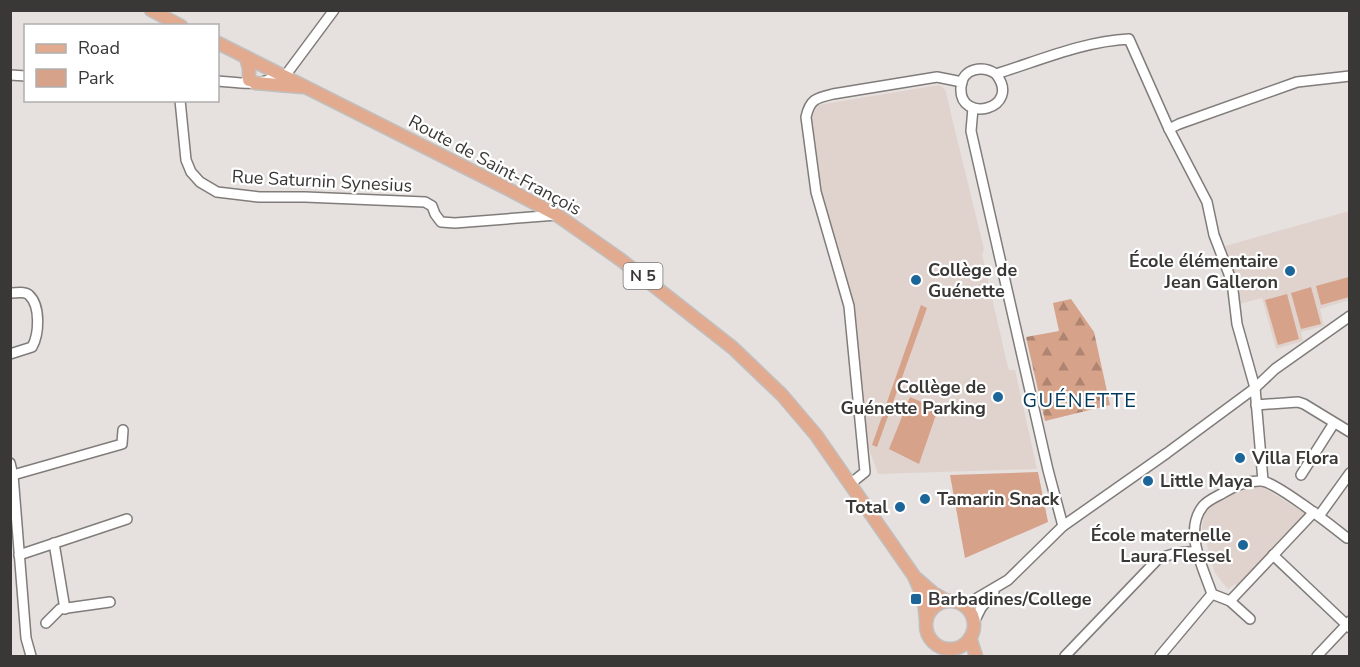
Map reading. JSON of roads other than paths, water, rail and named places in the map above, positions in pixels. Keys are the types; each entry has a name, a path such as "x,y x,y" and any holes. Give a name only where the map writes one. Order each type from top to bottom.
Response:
{"main road":[{"path":"151,10 177,24"},
{"name":"Route de Saint-François","path":"219,44 557,215 630,266 752,364 816,435 914,576 924,599 926,620"},
{"path":"246,57 249,82 306,87"},
{"name":"Route de Saint-François","path":"914,576 947,601"},
{"path":"926,620 934,607 947,601"},
{"name":"N 5","path":"947,601 962,604"},
{"path":"947,648 962,646 970,638 974,622 970,612 962,604"},
{"name":"N 5","path":"926,620 928,635 933,642 962,657"},
{"path":"970,638 976,657"}],"street":[{"path":"219,81 249,82 278,73 334,10"},
{"path":"996,74 1112,40 1129,39 1169,129 1207,202 1214,236 1232,282 1237,324 1255,388 1263,481"},
{"path":"984,68 996,74 1002,86 1000,99 990,108 983,110 973,108 965,102 961,96 965,76 984,68"},
{"path":"1169,129 1297,82 1350,76"},
{"path":"850,484 865,472 849,306 816,192 806,117 808,105 817,98 833,94 937,77 962,82"},
{"name":"Rue Saturnin Synesius","path":"180,102 186,160 191,172 200,182 217,192 259,197 425,202 432,206 441,222 448,223 557,215"},
{"path":"973,108 971,131 1049,474 1063,526"},
{"path":"10,293 27,293 32,297 36,307 37,329 32,347 10,354"},
{"path":"974,622 981,608 998,588 1063,526 1167,453 1255,388 1275,369 1350,316"},
{"path":"1256,405 1298,402 1350,432"},
{"path":"1301,475 1334,423"},
{"path":"13,475 122,444 123,430"},
{"path":"10,463 13,475 26,638 31,657"},
{"path":"1230,602 1273,555 1316,514 1350,473"},
{"path":"1250,619 1230,602 1212,594 1197,552 1193,530 1197,515 1204,504 1237,484 1263,481 1316,514 1347,538"},
{"path":"19,555 127,519"},
{"path":"54,543 65,609"},
{"path":"1065,657 1157,560 1183,551 1197,552"},
{"path":"1273,555 1348,625 1317,657"},
{"path":"962,604 998,588"},
{"path":"1160,657 1212,594"},
{"path":"46,623 60,609 110,602"}],"place":[{"name":"École élémentaire Jean Galleron","path":"1290,271"},
{"name":"Collège de Guénette","path":"916,280"},
{"name":"Collège de Guénette Parking","path":"998,397"},
{"name":"Villa Flora","path":"1240,458"},
{"name":"Little Maya","path":"1148,481"},
{"name":"Tamarin Snack","path":"925,499"},
{"name":"Total","path":"900,507"},
{"name":"École maternelle Laura Flessel","path":"1243,545"},
{"name":"Barbadines/College","path":"916,599"}],"district":[{"name":"GUÉNETTE","path":"1080,400"}]}
